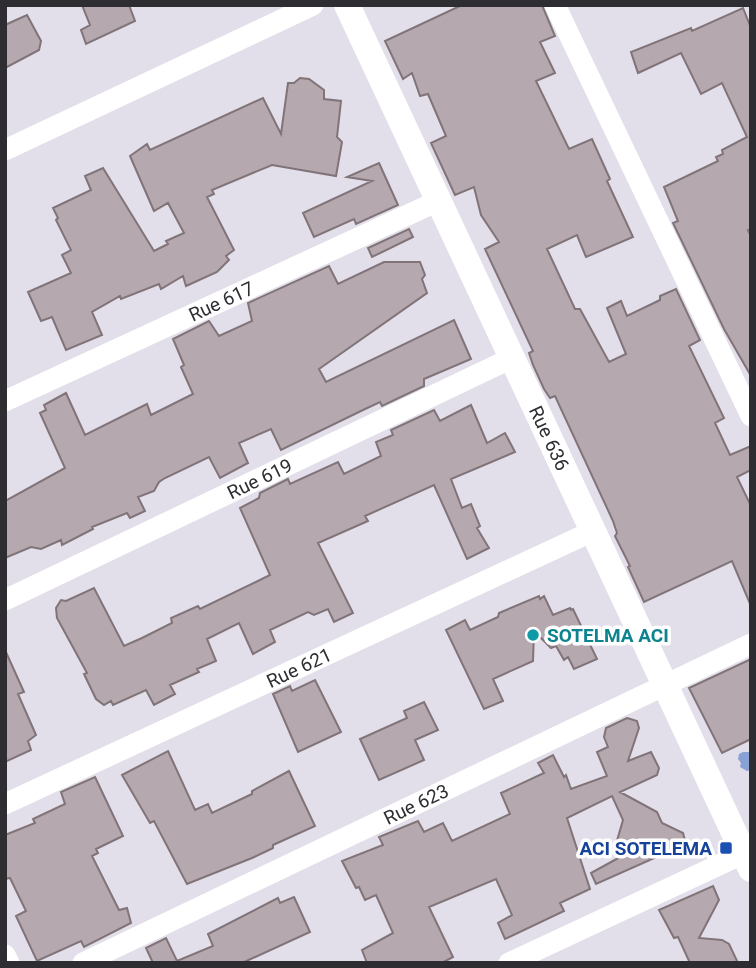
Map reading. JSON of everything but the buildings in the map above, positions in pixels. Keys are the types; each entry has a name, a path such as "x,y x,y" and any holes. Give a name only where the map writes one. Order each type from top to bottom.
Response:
{"street":[{"path":"5,150 313,5"},
{"name":"Rue 636","path":"347,5 664,685 748,857"},
{"path":"555,5 751,416"},
{"name":"Rue 617","path":"5,401 438,201"},
{"name":"Rue 619","path":"5,600 512,358"},
{"name":"Rue 621","path":"5,804 593,531"},
{"name":"Rue 623","path":"83,963 751,644"},
{"path":"509,963 748,857"},
{"path":"5,955 9,963"}],"water":[{"path":"751,752 751,770 740,767 739,754"}],"place":[{"name":"SOTELMA ACI","path":"533,635"},
{"name":"ACI SOTELEMA","path":"726,848"}]}
